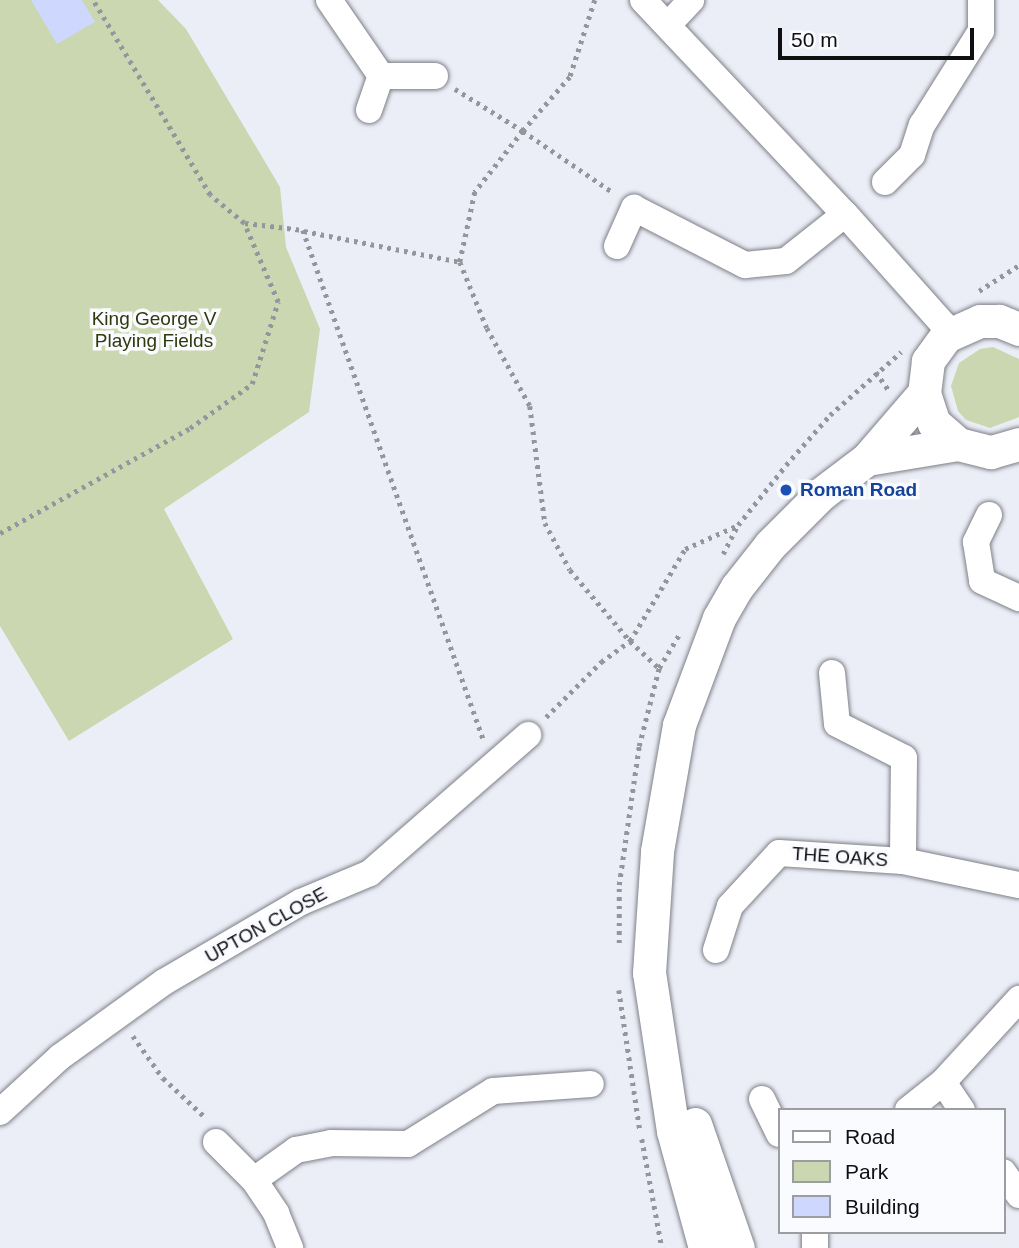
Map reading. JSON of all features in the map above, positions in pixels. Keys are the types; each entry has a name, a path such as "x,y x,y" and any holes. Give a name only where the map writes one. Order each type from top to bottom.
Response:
{"street":[{"path":"329,0 381,76"},
{"path":"643,0 845,214 943,324 946,336"},
{"path":"668,25 691,0"},
{"path":"885,182 912,155 922,125 981,31 981,0"},
{"path":"381,76 435,76"},
{"path":"369,110 381,76"},
{"path":"617,246 635,208 745,265 786,261 845,214"},
{"path":"958,444 934,423 923,393 928,361 946,336 980,321 1016,324"},
{"path":"683,1244 647,1086 636,970 643,873 663,803 679,725 719,618 770,545 821,494 867,459 923,393"},
{"path":"867,459 958,444 991,452 1019,444"},
{"path":"989,514 976,542 982,581 1019,598"},
{"path":"832,673 837,724 904,758 903,861"},
{"name":"UPTON CLOSE","path":"0,1112 60,1057 164,982 301,902 370,873 494,768 528,735"},
{"path":"663,803 652,901 649,973 656,1040 673,1131 683,1244"},
{"path":"663,803 666,961 677,1048 710,1178 738,1248"},
{"name":"THE OAKS","path":"716,950 730,906 779,853 903,861 1019,885"},
{"path":"910,1108 943,1082 1019,999"},
{"path":"943,1082 961,1108"},
{"path":"254,1180 296,1150 331,1143 408,1144 493,1091 591,1084"},
{"path":"762,1099 778,1132"},
{"path":"216,1142 254,1180 276,1213 290,1248"},
{"path":"1005,1175 1019,1195"}],"path":[{"path":"1,531 190,428 252,384 278,302 244,223 210,195 93,0"},
{"path":"595,0 570,77 475,192 460,262 487,328 530,406 545,523 570,569 630,641 659,668"},
{"path":"435,76 523,131 635,208"},
{"path":"244,223 303,230 460,262"},
{"path":"303,230 494,768"},
{"path":"973,295 1019,265"},
{"path":"720,560 738,525 830,415 911,342"},
{"path":"528,735 601,663 630,641 685,549 738,525"},
{"path":"738,525 770,545"},
{"path":"619,948 619,885 639,746 659,668 683,628"},
{"path":"619,985 683,1244"},
{"path":"118,1015 163,1078 216,1126 216,1142"}],"green space":[{"name":"King George V Playing Fields","path":"0,0 158,0 186,29 280,187 286,247 320,329 309,412 164,509 233,639 69,741 0,626"},
{"path":"993,347 1019,359 1019,417 990,428 966,420 958,411 951,386 959,363 980,349"}],"building":[{"path":"31,0 82,0 95,22 57,44"}],"place":[{"name":"Roman Road","path":"786,490"}]}
